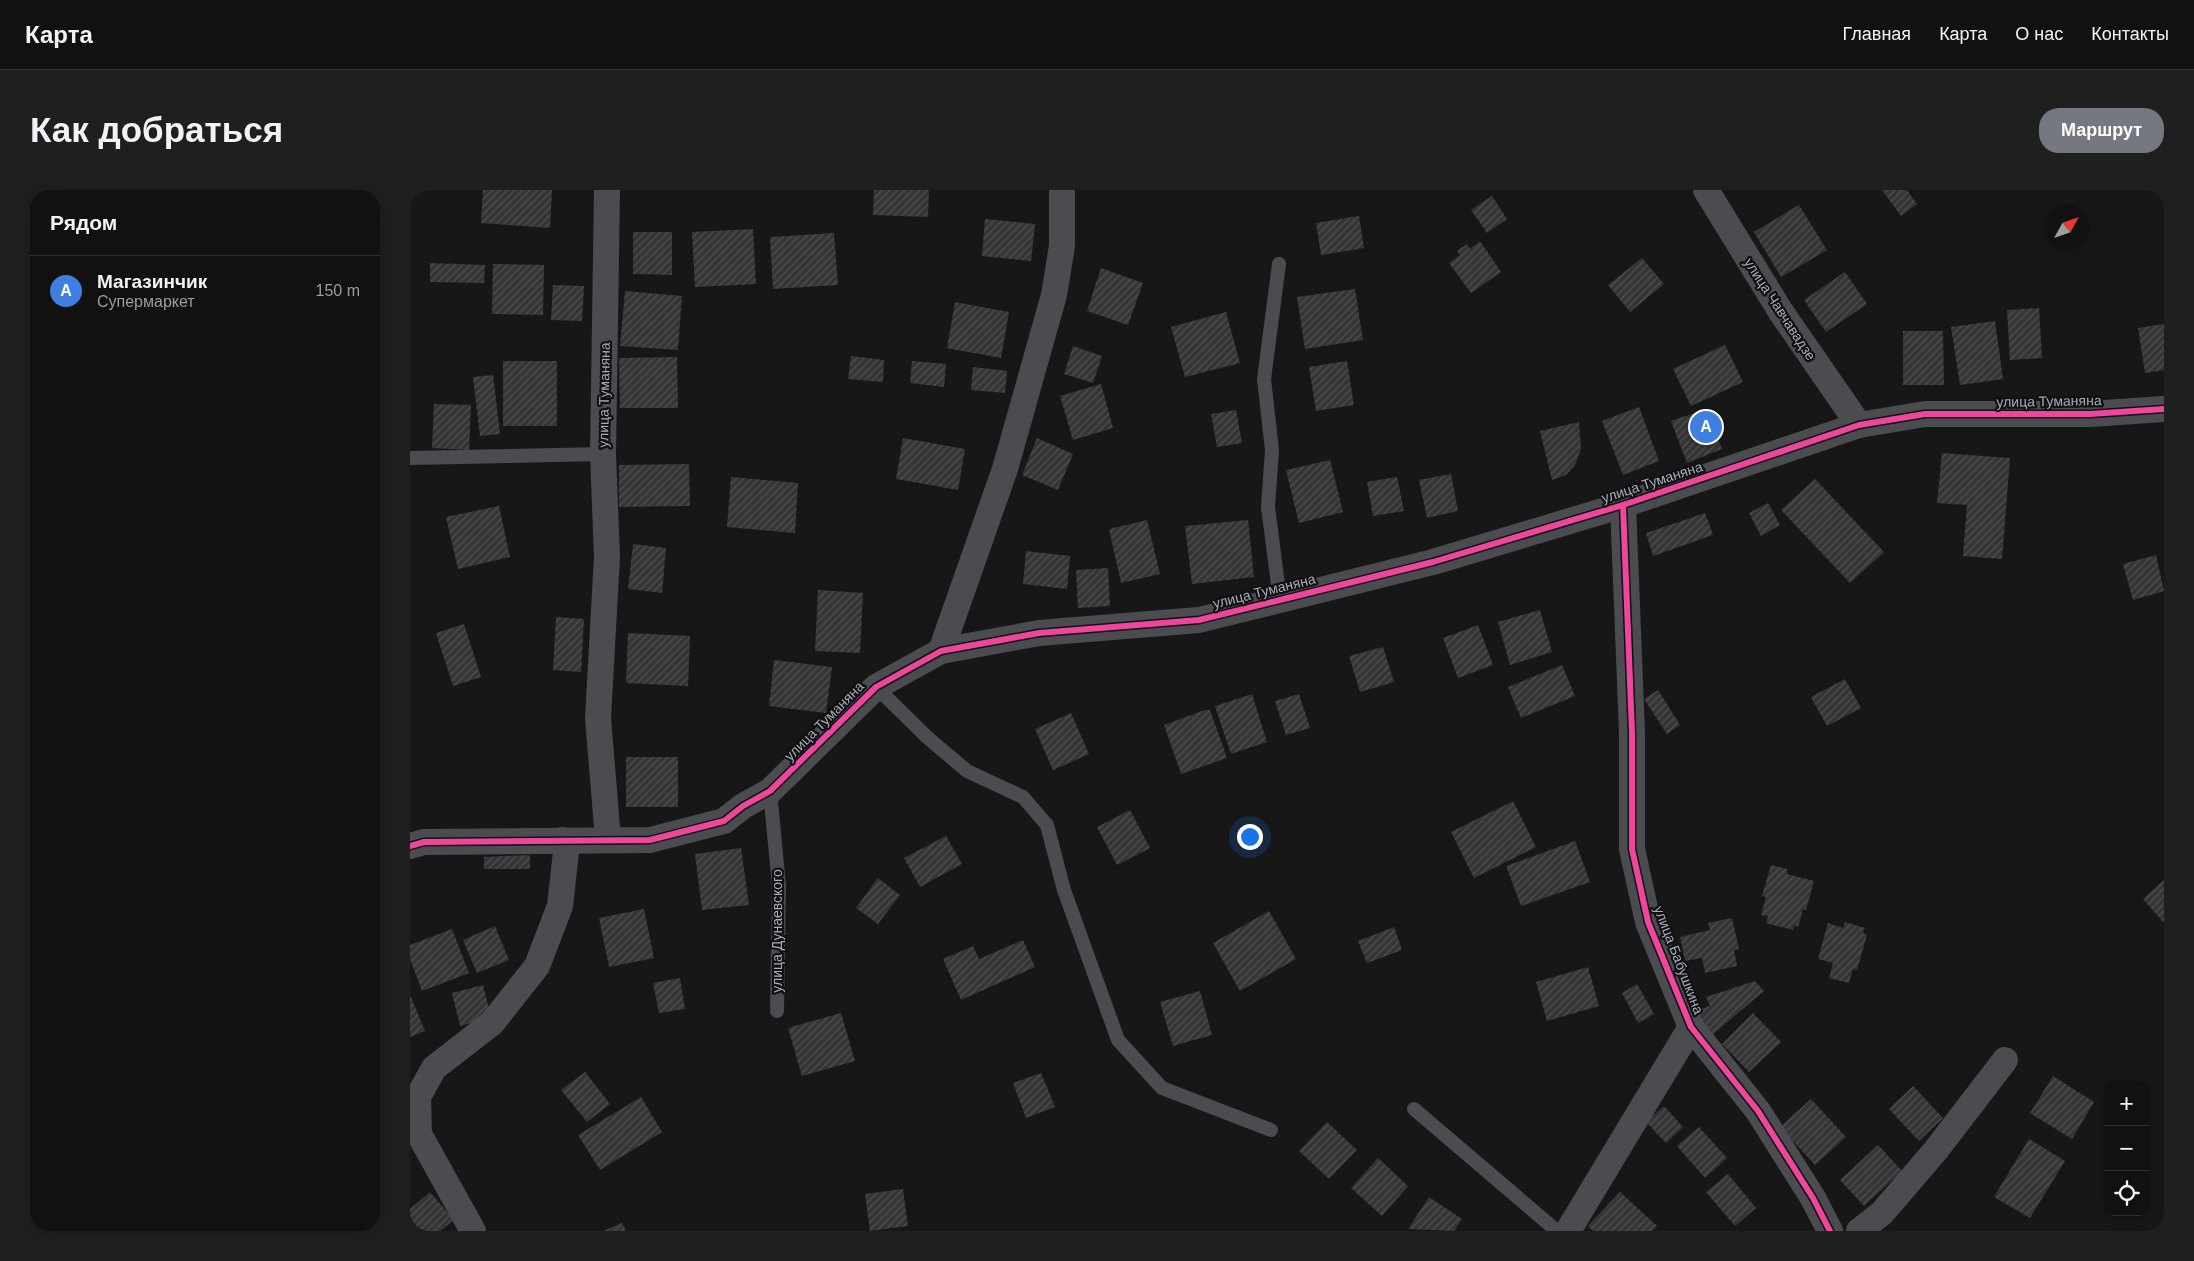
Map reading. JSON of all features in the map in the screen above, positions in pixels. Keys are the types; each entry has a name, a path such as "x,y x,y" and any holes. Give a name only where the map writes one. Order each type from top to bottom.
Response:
{"street":[{"name":"улица Туманяна","path":"608,190 603,454 607,557 598,718 608,839"},
{"path":"941,651 1005,469 1054,295 1062,246 1062,190"},
{"name":"улица Чавчавадзе","path":"1706,190 1780,312 1859,425"},
{"name":"улица Туманяна","path":"410,846 424,842 650,840 724,821 743,806 770,791 876,687 941,651 1039,633 1199,620 1433,562 1623,506 1859,425 1926,414 2090,414 2164,409"},
{"name":"улица Бабушкина","path":"1623,506 1632,732 1632,849 1648,922 1691,1027 1758,1111 1813,1198 1830,1231"},
{"path":"473,1231 419,1134 418,1097 434,1068 492,1023 537,966 560,906 566,852 562,840"},
{"name":"улица Бабушкина","path":"1568,1231 1691,1027"},
{"path":"1859,1231 1882,1213 1936,1150 2005,1060"}],"lane":[{"path":"1279,264 1264,379 1272,450 1268,507 1280,600"},
{"path":"410,458 603,454"},
{"path":"876,687 928,738 967,771 1024,797 1048,825 1064,890 1118,1040 1162,1088 1271,1130"},
{"name":"улица Дунаевского","path":"770,791 779,886 777,1011"},
{"path":"1414,1109 1558,1231"}],"building":[{"path":"483,190 552,190 550,228 481,223"},
{"path":"874,190 929,190 928,217 873,215"},
{"path":"1882,190 1907,190 1917,204 1901,216"},
{"path":"1492,196 1507,219 1487,233 1471,210"},
{"path":"1799,205 1827,250 1781,277 1754,232"},
{"path":"1359,216 1364,248 1321,255 1316,223"},
{"path":"985,219 1035,224 1031,261 982,256"},
{"path":"753,229 756,284 695,287 692,232"},
{"path":"633,232 672,232 672,275 633,274"},
{"path":"834,233 838,285 773,289 770,237"},
{"path":"1480,241 1501,272 1471,293 1449,263 1460,255 1457,251 1467,244 1470,249"},
{"path":"1642,258 1664,284 1630,312 1608,285"},
{"path":"430,263 485,265 484,283 430,282"},
{"path":"493,264 544,265 543,315 492,314"},
{"path":"1101,268 1143,283 1128,325 1087,311"},
{"path":"1845,272 1867,304 1826,332 1804,300"},
{"path":"553,285 584,286 582,321 551,320"},
{"path":"1355,289 1363,340 1305,349 1297,297"},
{"path":"625,291 682,296 678,350 620,346"},
{"path":"955,302 1009,312 1001,358 947,348"},
{"path":"2039,308 2042,358 2010,360 2007,310"},
{"path":"1226,312 1240,363 1185,377 1171,327"},
{"path":"1995,321 2003,379 1960,385 1951,327"},
{"path":"2164,324 2164,370 2145,373 2138,328"},
{"path":"1903,331 1943,331 1944,385 1903,385"},
{"path":"1725,345 1743,382 1691,406 1673,369"},
{"path":"1073,346 1102,356 1093,383 1064,374"},
{"path":"851,356 884,360 883,382 848,379"},
{"path":"677,357 678,408 620,408 619,358"},
{"path":"503,361 557,361 557,426 503,426"},
{"path":"912,361 946,364 944,387 910,383"},
{"path":"1347,361 1354,405 1316,411 1309,367"},
{"path":"973,367 1007,371 1005,393 971,390"},
{"path":"493,375 500,434 480,436 473,377"},
{"path":"1101,384 1113,428 1073,440 1060,396"},
{"path":"434,404 471,405 469,450 432,448"},
{"path":"1639,407 1659,461 1623,475 1602,421"},
{"path":"1706,409 1722,449 1687,463 1671,421"},
{"path":"1236,410 1242,443 1217,447 1211,414"},
{"path":"1579,422 1581,449 1575,465 1566,475 1552,480 1540,431"},
{"path":"903,438 965,449 958,490 896,479"},
{"path":"1037,438 1073,454 1058,490 1022,475"},
{"path":"1942,453 2010,458 2002,559 1963,556 1967,505 1937,503"},
{"path":"1330,460 1343,512 1299,523 1286,470"},
{"path":"689,464 690,506 619,507 619,465"},
{"path":"1451,474 1458,511 1427,518 1419,480"},
{"path":"731,477 798,483 795,533 727,527"},
{"path":"1397,477 1404,511 1373,516 1367,482"},
{"path":"1815,479 1884,552 1850,583 1781,510"},
{"path":"1768,503 1780,525 1761,536 1749,513"},
{"path":"499,506 510,557 458,569 446,517"},
{"path":"1705,513 1713,535 1653,556 1646,533"},
{"path":"1147,520 1160,574 1121,583 1109,529"},
{"path":"1248,520 1254,577 1192,584 1185,526"},
{"path":"633,544 666,548 662,593 628,589"},
{"path":"1026,551 1070,556 1067,589 1023,584"},
{"path":"2156,555 2164,591 2133,600 2123,564"},
{"path":"1108,568 1110,606 1078,608 1076,570"},
{"path":"818,590 863,593 860,653 815,651"},
{"path":"1540,610 1552,652 1510,665 1498,622"},
{"path":"556,617 584,619 581,672 553,670"},
{"path":"464,624 481,677 453,686 436,633"},
{"path":"1478,625 1493,665 1458,678 1443,638"},
{"path":"628,633 690,636 688,686 626,683"},
{"path":"1383,647 1394,682 1360,692 1349,656"},
{"path":"774,660 832,667 826,713 769,706"},
{"path":"1562,665 1575,696 1521,718 1508,687"},
{"path":"1845,679 1861,708 1827,726 1811,697"},
{"path":"1658,690 1680,725 1667,734 1644,699"},
{"path":"1252,694 1267,742 1231,754 1215,706"},
{"path":"1299,694 1310,728 1286,735 1275,701"},
{"path":"1205,710 1210,710 1227,758 1181,774 1164,725"},
{"path":"1071,713 1089,754 1053,770 1035,729"},
{"path":"626,757 678,757 678,807 626,807"},
{"path":"1513,801 1536,847 1474,878 1451,832"},
{"path":"1130,810 1150,848 1117,865 1097,827"},
{"path":"946,836 962,864 920,887 904,858"},
{"path":"1575,841 1590,882 1521,906 1506,866"},
{"path":"741,848 749,905 702,910 695,854"},
{"path":"530,855 530,869 484,869 484,857"},
{"path":"1771,865 1787,869 1787,874 1814,881 1806,910 1803,909 1798,927 1794,925 1793,930 1766,923 1768,916 1761,915 1766,897 1762,896"},
{"path":"878,878 900,895 878,924 856,908"},
{"path":"2164,880 2164,923 2143,899"},
{"path":"644,909 654,958 609,967 599,918"},
{"path":"1269,911 1296,959 1240,991 1213,943"},
{"path":"1732,918 1739,949 1734,950 1737,966 1705,973 1702,958 1685,961 1680,937 1710,930 1708,923"},
{"path":"1845,922 1865,928 1863,933 1867,935 1857,970 1853,969 1849,983 1829,978 1833,963 1818,959 1828,923 1843,928"},
{"path":"495,926 509,960 477,973 463,940"},
{"path":"1394,927 1402,950 1367,963 1358,941"},
{"path":"452,929 469,973 422,991 410,959 410,945"},
{"path":"1023,940 1035,967 961,1000 943,959 973,946 979,959"},
{"path":"1588,967 1599,1006 1547,1021 1536,982"},
{"path":"680,978 685,1009 659,1013 653,983"},
{"path":"1755,981 1764,991 1712,1035 1692,1012 1710,1006 1706,997"},
{"path":"1637,984 1654,1014 1638,1023 1622,993"},
{"path":"483,985 491,1018 460,1026 452,993"},
{"path":"1200,991 1212,1035 1173,1046 1160,1002"},
{"path":"410,995 425,1031 410,1037"},
{"path":"841,1013 855,1061 802,1076 788,1028"},
{"path":"1753,1013 1781,1042 1749,1072 1722,1044"},
{"path":"585,1072 610,1104 587,1122 561,1090"},
{"path":"1041,1073 1055,1107 1026,1118 1013,1083"},
{"path":"2053,1076 2094,1102 2072,1139 2030,1113"},
{"path":"1913,1086 1943,1118 1919,1141 1889,1109"},
{"path":"641,1097 662,1132 600,1170 578,1135"},
{"path":"1811,1099 1846,1137 1815,1165 1780,1127"},
{"path":"1664,1106 1683,1127 1666,1143 1646,1122"},
{"path":"1327,1122 1357,1150 1329,1179 1299,1151"},
{"path":"1699,1127 1727,1158 1705,1178 1677,1146"},
{"path":"2029,1139 2065,1161 2030,1218 1994,1197"},
{"path":"1878,1145 1902,1171 1864,1206 1840,1180"},
{"path":"1378,1158 1408,1186 1382,1216 1351,1188"},
{"path":"1728,1174 1756,1208 1735,1226 1706,1192"},
{"path":"903,1189 908,1226 870,1231 865,1194"},
{"path":"430,1192 454,1220 440,1231 410,1231 410,1209"},
{"path":"1620,1192 1657,1226 1652,1231 1593,1231 1588,1226"},
{"path":"1429,1197 1462,1219 1454,1231 1408,1229"},
{"path":"622,1223 626,1231 603,1231"}],"cycle path":[{"path":"410,846 424,842 650,840 724,821 743,806 770,791 876,687 941,651 1039,633 1199,620 1433,562 1623,505 1859,425 1925,414 2090,414 2164,409"},
{"path":"1623,505 1632,732 1632,849 1648,922 1691,1027 1758,1111 1813,1198 1830,1231"}],"place":[{"name":"Магазинчик","path":"1706,427"}]}
